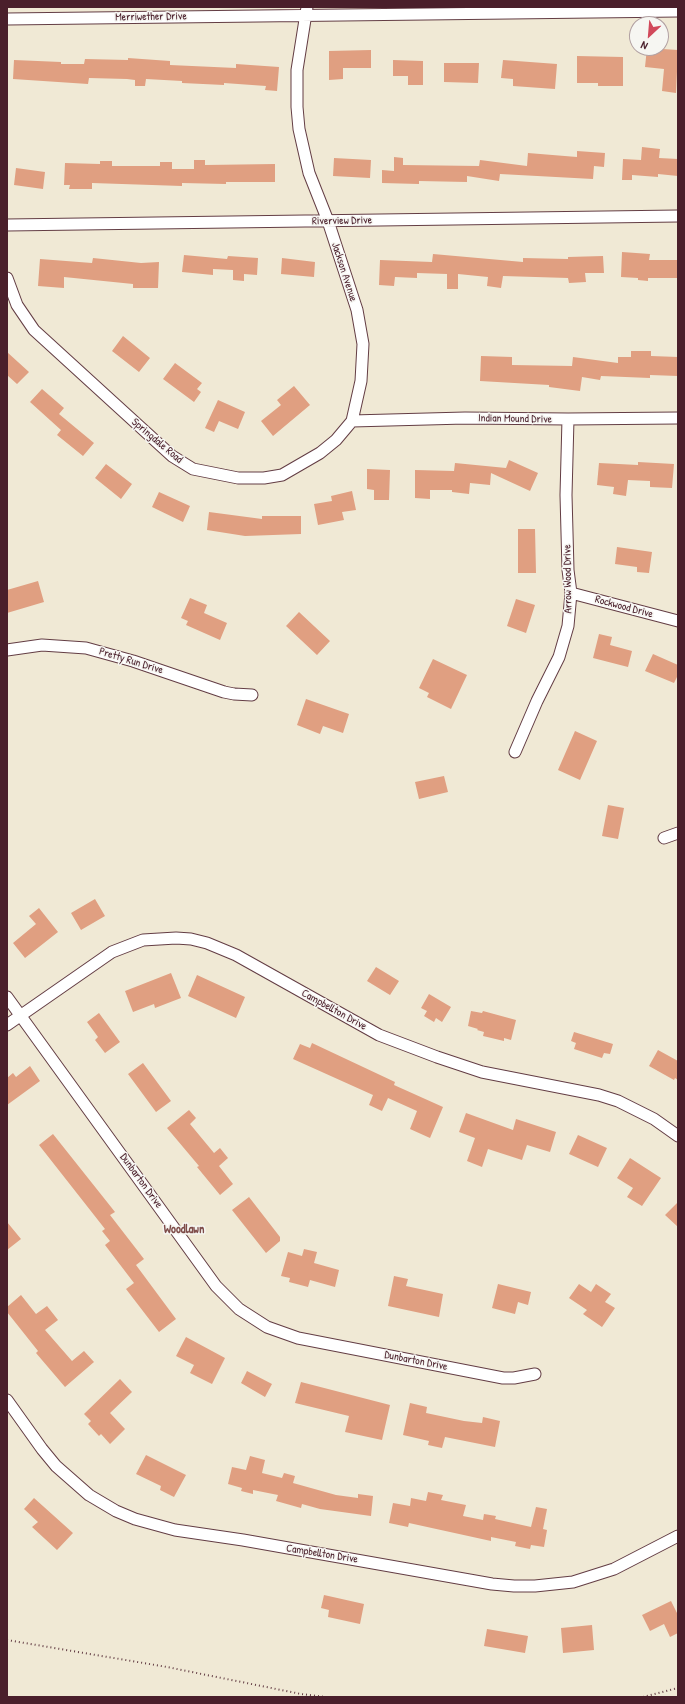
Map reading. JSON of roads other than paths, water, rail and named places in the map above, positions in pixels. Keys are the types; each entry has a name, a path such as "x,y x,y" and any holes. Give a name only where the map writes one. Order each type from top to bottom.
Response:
{"street":[{"name":"Jackson Avenue","path":"306,11 297,84 299,129 309,173 328,221 357,310 363,344 361,381 352,421"},
{"name":"Merriwether Drive","path":"7,19 116,12 678,11"},
{"name":"Riverview Drive","path":"7,225 678,216"},
{"name":"Springdale Road","path":"7,278 17,305 34,330 172,456 193,469 238,478 264,478 282,475 320,453 336,440 352,421"},
{"name":"Indian Mound Drive","path":"352,421 465,418 678,418"},
{"name":"Arrow Wood Drive","path":"515,752 564,642 570,609 571,593 568,570 566,495 568,419"},
{"name":"Rockwood Drive","path":"571,593 678,621"},
{"name":"Pretty Run Drive","path":"7,650 42,645 86,648 133,661 224,692 252,695"},
{"path":"664,838 678,833"},
{"name":"Campbellton Drive","path":"7,1025 112,952 143,940 176,938 192,939 236,954 379,1035 482,1072 599,1095 618,1101 654,1119 678,1136"},
{"name":"Dunbarton Drive","path":"7,996 216,1286 227,1298 252,1319 267,1327 288,1335 340,1347 503,1378 514,1378 535,1374"},
{"name":"Campbellton Drive","path":"7,1400 28,1432 46,1455 56,1466 89,1495 116,1511 135,1519 175,1530 243,1540 492,1584 521,1586 556,1585 573,1582 614,1569 678,1536"}],"district":[{"name":"Woodlawn","path":"184,1230"}]}
